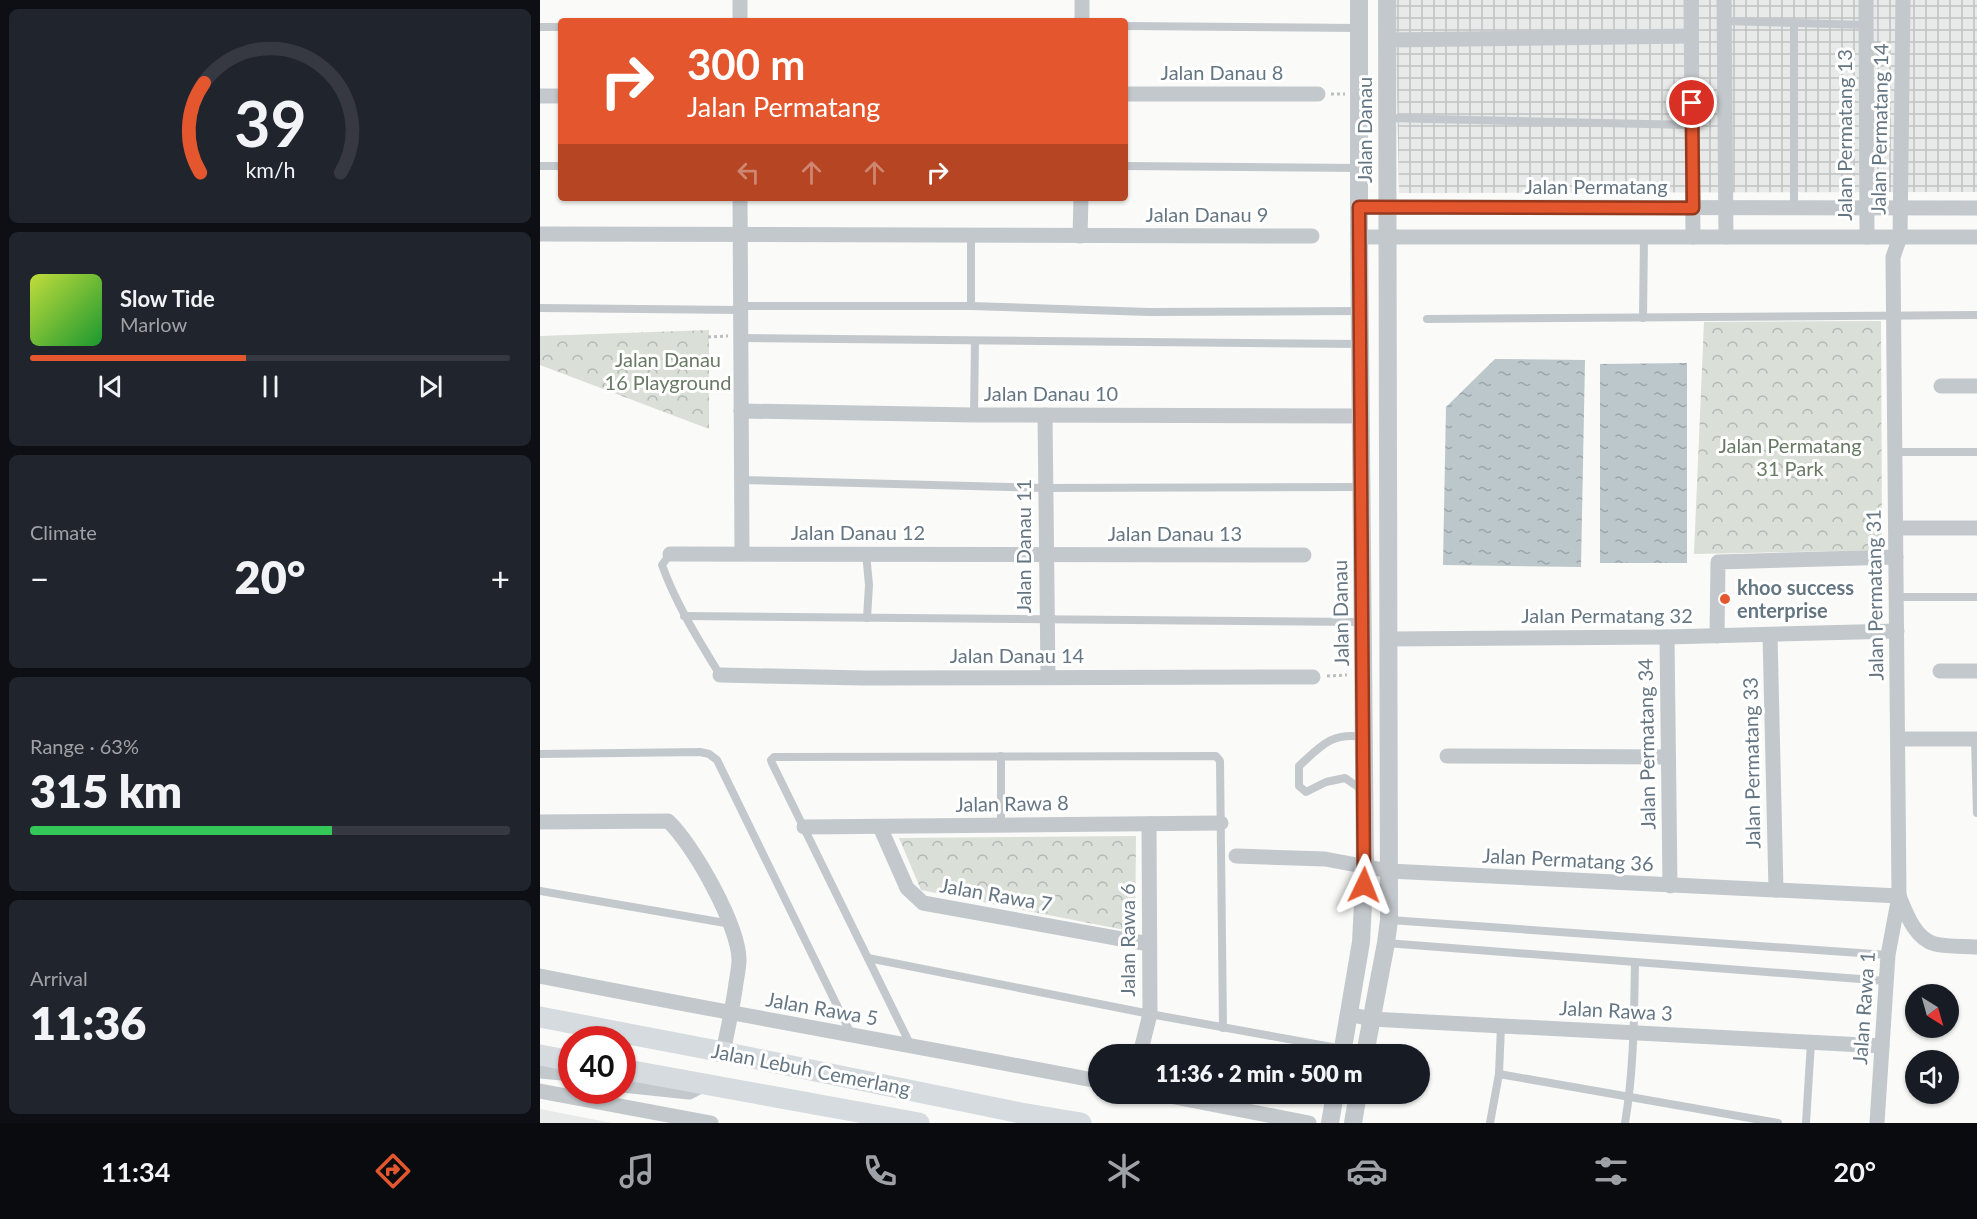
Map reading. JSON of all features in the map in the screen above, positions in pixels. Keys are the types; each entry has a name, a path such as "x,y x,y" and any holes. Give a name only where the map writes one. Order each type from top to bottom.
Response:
{"main road":[{"name":"Jalan Lebuh Cemerlang","path":"540,1017 1081,1123"},
{"path":"540,1055 558,1058"},
{"name":"Jalan Lebuh Cemerlang","path":"636,1071 919,1123"}],"street":[{"path":"740,0 740,18"},
{"path":"1082,0 1082,18"},
{"name":"Jalan Danau","path":"1343,1044 1361,942 1365,866 1359,0"},
{"name":"Jalan Danau","path":"1367,1044 1389,920 1387,0"},
{"path":"1691,0 1693,237"},
{"path":"1724,0 1726,237"},
{"name":"Jalan Permatang 13","path":"1866,0 1865,208 1867,237 1893,257"},
{"name":"Jalan Permatang 14","path":"1893,257 1900,237 1903,0"},
{"path":"1387,40 1691,36"},
{"name":"Jalan Danau 8","path":"1128,94 1318,94"},
{"path":"540,96 558,96"},
{"path":"740,201 742,553"},
{"path":"1080,236 1081,201"},
{"name":"Jalan Permatang","path":"1359,207 1977,208"},
{"name":"Jalan Danau 9","path":"540,234 1312,236"},
{"path":"1359,237 1977,237"},
{"name":"Jalan Permatang 31","path":"1893,257 1899,896"},
{"path":"1941,386 1977,386"},
{"name":"Jalan Danau 10","path":"741,411 974,415 1361,416"},
{"name":"Jalan Danau 11","path":"1045,415 1048,677"},
{"path":"1896,528 1977,528"},
{"name":"Jalan Danau 12","path":"670,554 1045,555"},
{"name":"Jalan Danau 13","path":"1045,555 1304,555"},
{"path":"1717,636 1718,562 1896,557"},
{"name":"Jalan Permatang 32","path":"1389,639 1667,637 1897,631"},
{"name":"Jalan Permatang 33","path":"1770,634 1776,890"},
{"name":"Jalan Permatang 34","path":"1667,637 1670,886"},
{"path":"1940,671 1977,671"},
{"name":"Jalan Danau 14","path":"720,675 864,678 1313,677"},
{"path":"1898,739 1976,739"},
{"path":"1446,756 1668,758"},
{"path":"540,822 668,821 677,830 696,857 731,924 739,959 733,1007 723,1052"},
{"name":"Jalan Rawa 8","path":"804,827 1221,823"},
{"name":"Jalan Rawa 6","path":"1142,1044 1150,1014 1149,824"},
{"name":"Jalan Rawa 7","path":"880,827 907,888 923,903 1149,944"},
{"name":"Jalan Permatang 36","path":"1236,856 1324,858 1389,872 1899,896"},
{"path":"1899,896 1906,914 1919,934 1933,944 1977,947"},
{"name":"Jalan Rawa 1","path":"1877,1123 1888,955 1899,896"},
{"name":"Jalan Rawa 5","path":"540,976 733,1007 851,1036 910,1044 1088,1080"},
{"name":"Jalan Rawa 3","path":"1348,1014 1371,1019 1882,1046"},
{"path":"540,1071 558,1073"},
{"path":"636,1086 689,1092 706,1083"},
{"path":"540,1091 711,1123"},
{"path":"1211,1104 1309,1123"},
{"path":"1330,1123 1333,1104"},
{"path":"1353,1123 1356,1104"}],"lane":[{"path":"1724,21 1866,25"},
{"path":"1794,23 1794,208"},
{"path":"1128,26 1359,28"},
{"path":"540,27 558,27"},
{"path":"1387,118 1692,125"},
{"path":"540,166 558,166"},
{"path":"1128,166 1359,168"},
{"path":"971,236 971,306"},
{"path":"1643,318 1644,237"},
{"path":"540,308 971,306 1149,312 1360,311"},
{"path":"1427,319 1977,315"},
{"path":"741,338 1360,344"},
{"path":"974,415 975,341"},
{"path":"1895,452 1977,452"},
{"path":"741,480 1045,488 1362,487"},
{"path":"866,553 867,618"},
{"path":"670,554 662,565 684,616 720,675"},
{"path":"1897,597 1977,597"},
{"path":"684,616 1363,622"},
{"path":"1364,737 1348,735 1325,742 1299,766 1299,786 1306,792 1326,782 1345,778 1365,792"},
{"path":"1976,739 1977,813"},
{"path":"540,754 699,752 709,754 717,760 851,1036"},
{"path":"1001,756 1001,825"},
{"path":"910,1044 772,763 771,760 774,757 1216,756 1220,761 1223,1028"},
{"path":"540,891 731,924"},
{"path":"1389,920 1888,955"},
{"path":"1386,943 1886,981"},
{"path":"868,958 1302,1044"},
{"path":"1625,1123 1634,1033 1635,962"},
{"path":"1490,1123 1498,1074 1501,1026"},
{"path":"1806,1123 1811,1042"},
{"path":"1498,1074 1778,1123"}],"path":[{"path":"1318,94 1359,94"},
{"path":"1313,677 1364,674"}],"shaded area":[{"path":"1395,0 1977,0 1977,192 1399,193"},
{"path":"540,1109 612,1123 540,1123"}],"green space":[{"name":"Jalan Permatang 31 Park","path":"1881,321 1882,550 1694,554 1704,322"},
{"name":"Jalan Danau 16 Playground","path":"709,330 709,429 540,365 540,336"},
{"path":"1136,836 1135,932 921,890 899,838"}],"water":[{"path":"1495,359 1585,360 1581,567 1443,565 1446,407"},
{"path":"1687,363 1687,563 1600,563 1600,364"}],"place":[{"name":"khoo success enterprise","path":"1725,599"}],"route":[{"path":"1364,885 1359,207 1693,208 1692,103"}]}
